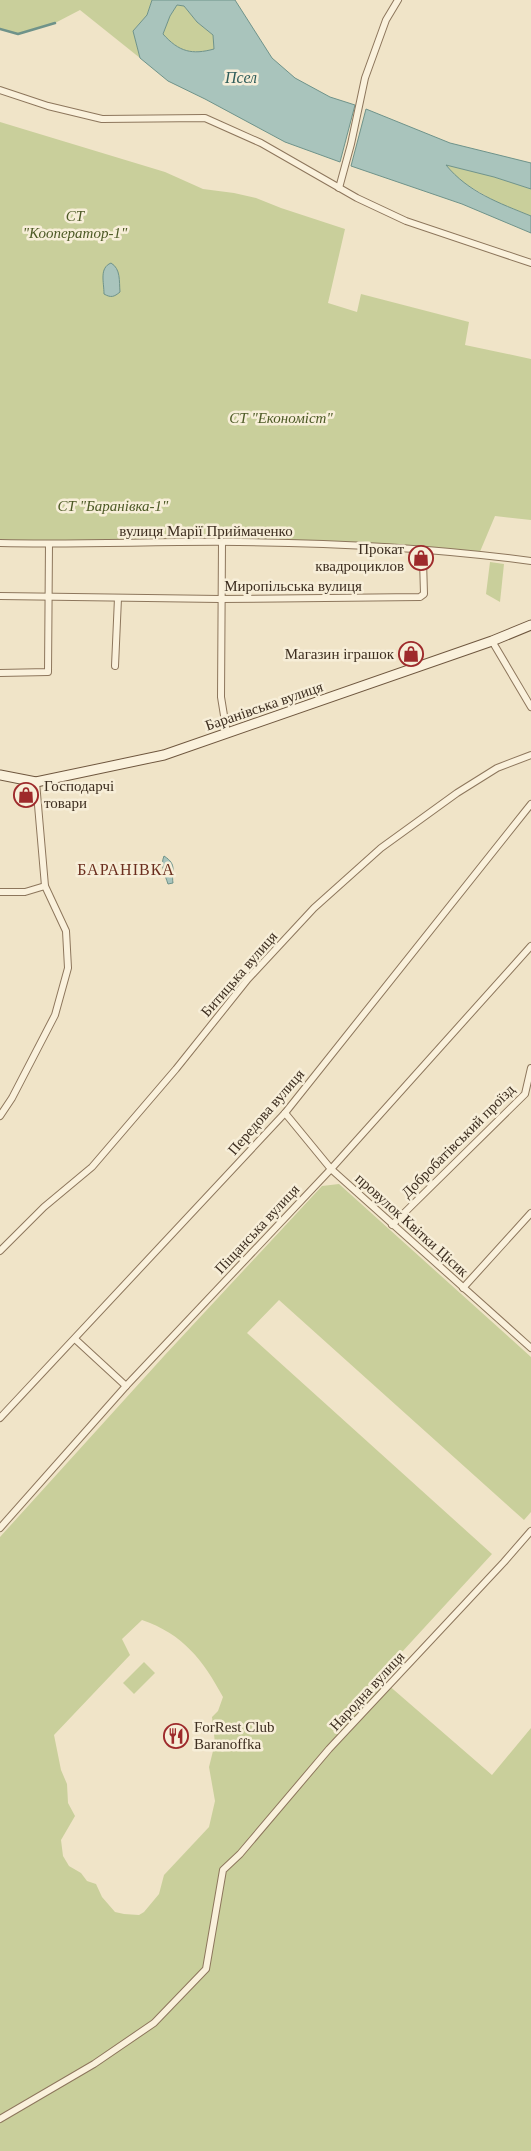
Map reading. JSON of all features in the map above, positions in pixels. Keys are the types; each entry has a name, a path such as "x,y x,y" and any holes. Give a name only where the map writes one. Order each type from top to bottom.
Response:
{"main road":[{"name":"Баранівська вулиця","path":"0,775 36,782 164,755 492,641 531,625"}],"street":[{"path":"338,188 352,144 365,78 386,20 398,0"},
{"path":"0,90 48,106 102,119 205,118 262,143 338,188 406,221 531,263"},
{"path":"222,542 220,600 221,697 227,734"},
{"name":"вулиця Марії Приймаченко","path":"0,543 222,542 388,547 479,554 531,561"},
{"path":"0,673 48,672 49,544"},
{"name":"Миропільська вулиця","path":"0,596 220,600 420,597 424,594 423,560 426,551"},
{"path":"115,666 118,598"},
{"path":"492,641 531,707"},
{"name":"Битицька вулиця","path":"0,1251 44,1207 92,1167 176,1069 248,979 314,908 381,848 457,792 497,768 531,755"},
{"path":"0,1116 12,1098 55,1015 68,968 66,931 45,886 36,782"},
{"name":"Передова вулиця","path":"0,1418 285,1113 531,804"},
{"path":"0,892 25,892 45,886"},
{"name":"Піщанська вулиця","path":"0,1528 126,1386 331,1168 531,946"},
{"name":"Добробатівський проїзд","path":"392,1225 524,1094 531,1068"},
{"name":"провулок Квітки Цісик","path":"285,1113 331,1168 392,1225 531,1348"},
{"path":"463,1288 531,1213"},
{"path":"75,1339 126,1386"},
{"name":"Народна вулиця","path":"0,2120 94,2064 154,2023 206,1969 223,1870 240,1854 329,1749 466,1604 531,1530"}],"green space":[{"path":"0,0 152,0 147,15 133,31 140,58 80,10 55,23 18,34 0,29"},
{"path":"177,5 184,6 197,22 213,35 214,49 192,52 174,45 163,34 170,16"},
{"name":"СТ \"Економіст\"","path":"0,122 165,172 203,189 256,198 345,229 328,303 357,312 361,294 469,322 465,345 531,359 531,520 495,516 479,554 242,542 0,543"},
{"path":"446,165 531,189 531,216 496,202 459,180"},
{"path":"490,562 504,564 500,602 486,594"},
{"path":"339,1184 531,1357 531,1512 524,1520 279,1300 247,1333 492,1554 379,1677 492,1775 531,1728 531,2151 0,2151 0,1537 164,1356 322,1186","holes":["142,1620 169,1633 190,1650 208,1671 223,1697 218,1711 212,1717 215,1743 209,1767 215,1801 209,1827 164,1875 159,1894 144,1912 139,1915 124,1914 115,1912 102,1897 96,1884 87,1881 81,1873 69,1866 63,1856 61,1840 75,1816 68,1803 67,1784 61,1770 54,1735 130,1655 122,1639"]},
{"path":"144,1662 155,1673 134,1694 123,1683"}],"water":[{"name":"Псел","path":"152,0 235,0 272,58 295,78 330,97 355,105 340,162 285,142 168,81 140,58 133,31 147,15","holes":["177,5 184,6 197,22 213,35 214,49 192,52 175,45 163,34 170,16"]},
{"path":"366,109 450,143 531,163 531,189 446,165 474,190 531,216 531,233 462,204 351,166"},
{"path":"111,263 118,272 119,280 120,292 114,296 104,294 103,276 105,268"},
{"path":"164,856 171,862 173,868 173,883 168,884 164,874"}],"waterway":[{"path":"0,29 18,34 55,23"}],"place":[{"name":"Прокат квадроциклов","path":"421,558"},
{"name":"Магазин іграшок","path":"411,654"},
{"name":"Господарчі товари","path":"26,795"},
{"name":"ForRest Club Baranoffka","path":"176,1736"}],"district":[{"name":"БАРАНІВКА","path":"126,869"}],"park label":[{"name":"СТ \"Кооператор-1\"","path":"75,224"},
{"name":"СТ \"Баранівка-1\"","path":"113,506"}]}
